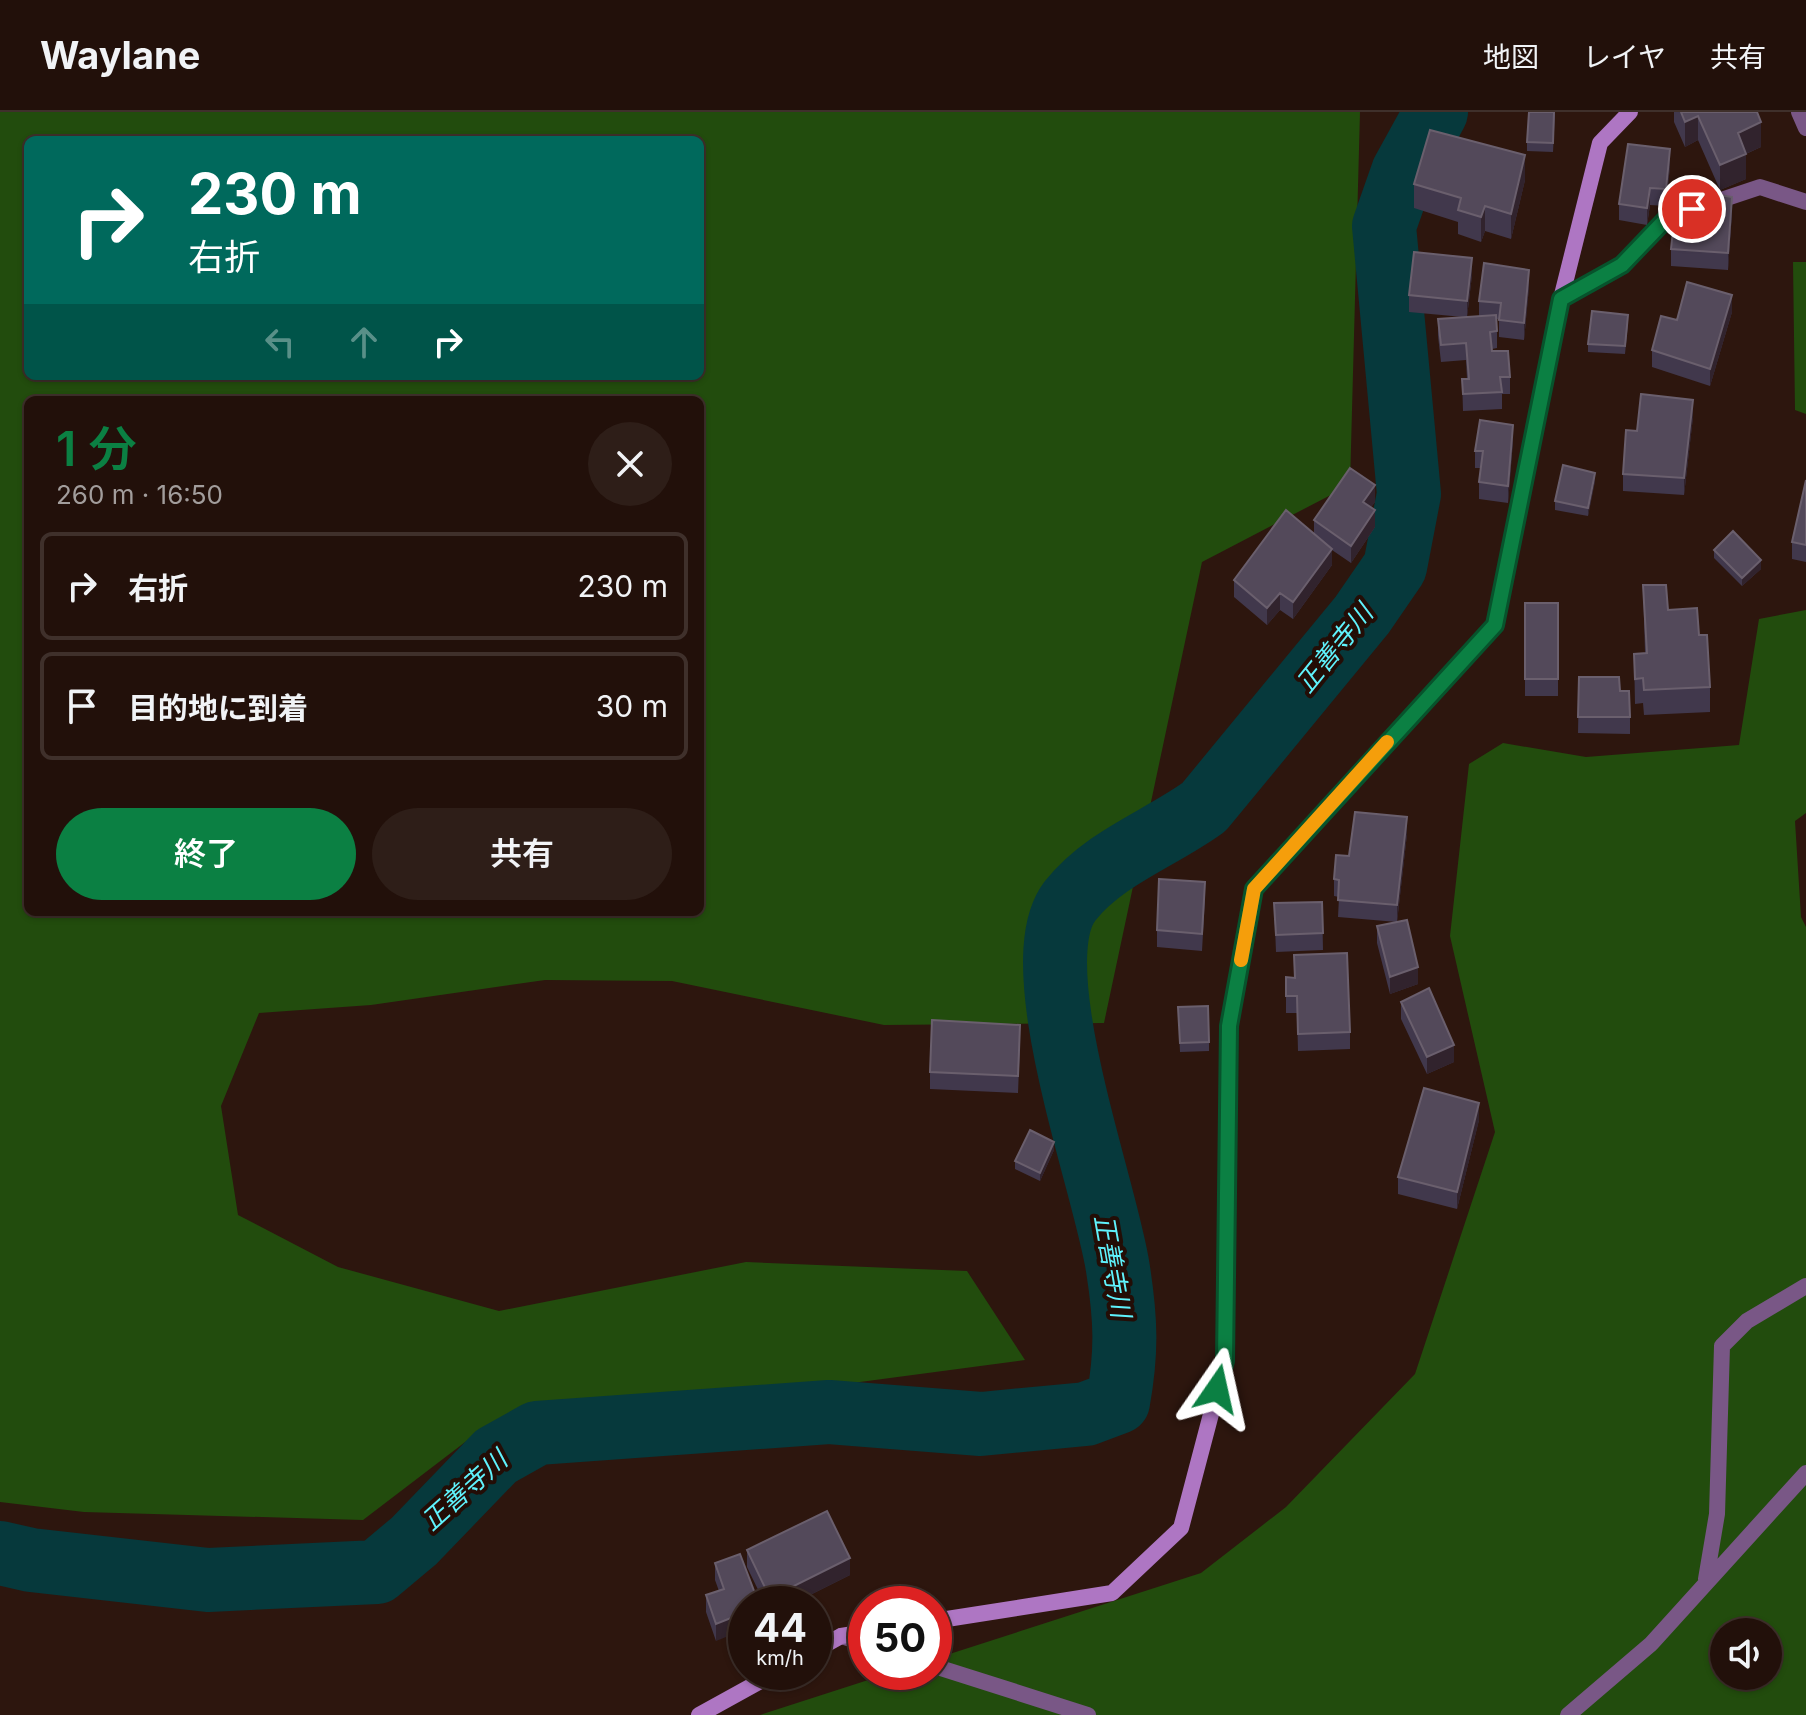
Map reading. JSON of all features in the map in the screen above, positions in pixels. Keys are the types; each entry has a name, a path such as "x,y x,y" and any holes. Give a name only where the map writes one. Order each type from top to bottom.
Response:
{"main road":[{"path":"952,1618 1112,1593 1181,1528 1225,1361 1229,1026 1254,889 1495,625 1561,299 1600,143 1630,112"},
{"path":"832,1641 848,1635"},
{"path":"699,1715 744,1690"}],"street":[{"path":"1799,112 1806,128"},
{"path":"1561,299 1622,265 1667,218 1760,187 1806,202"},
{"path":"1706,1581 1717,1514 1722,1346 1747,1321 1806,1286"},
{"path":"1568,1715 1651,1644 1806,1473"},
{"path":"841,1636 848,1638"},
{"path":"952,1672 1088,1715"}],"green space":[{"path":"0,112 1360,112 1350,485 1202,562 1104,1023 884,1025 672,981 545,980 371,1005 259,1013 221,1106 238,1215 338,1267 499,1311 746,1262 967,1271 1025,1360 477,1433 363,1520 84,1512 0,1502"},
{"path":"1793,262 1806,262 1806,414 1795,410"},
{"path":"1806,610 1806,813 1795,821 1801,917 1806,927 1806,1715 760,1715 848,1687 848,1690 952,1690 952,1653 1201,1573 1286,1507 1415,1374 1495,1132 1450,936 1469,764 1503,743 1586,757 1739,745 1759,619"}],"building":[{"path":"1529,112 1554,112 1553,143 1527,142"},
{"path":"1681,112 1757,112 1761,122 1738,133 1746,154 1720,165 1698,116 1685,122"},
{"path":"1430,130 1525,155 1511,214 1485,206 1481,217 1458,210 1461,198 1414,184"},
{"path":"1628,144 1670,149 1666,189 1650,188 1647,208 1619,204"},
{"path":"1707,193 1732,197 1728,253 1671,249 1676,203 1706,206"},
{"path":"1414,252 1472,258 1467,301 1409,295"},
{"path":"1484,263 1529,270 1524,323 1499,320 1501,303 1479,301"},
{"path":"1687,282 1732,295 1710,369 1652,350 1661,316 1677,320"},
{"path":"1592,311 1628,315 1625,346 1588,344"},
{"path":"1496,315 1497,331 1490,332 1492,351 1508,351 1510,377 1500,377 1502,392 1463,394 1462,379 1469,379 1466,343 1441,345 1438,319"},
{"path":"1641,394 1693,400 1684,478 1623,474 1626,430 1637,431"},
{"path":"1480,420 1513,425 1508,486 1479,482 1483,451 1475,451"},
{"path":"1563,465 1595,473 1588,508 1555,501"},
{"path":"1350,468 1375,485 1363,502 1375,510 1351,546 1314,520"},
{"path":"1806,480 1806,545 1792,542"},
{"path":"1286,510 1332,549 1293,602 1280,593 1267,608 1234,580"},
{"path":"1733,531 1761,560 1742,578 1714,550"},
{"path":"1643,585 1666,585 1668,610 1697,608 1699,635 1707,635 1710,687 1644,690 1643,678 1635,679 1634,654 1647,653"},
{"path":"1525,603 1558,603 1558,679 1525,679"},
{"path":"1579,677 1619,677 1620,691 1629,691 1630,717 1578,717"},
{"path":"1355,812 1407,817 1397,905 1338,900 1339,880 1334,879 1336,855 1349,856"},
{"path":"1159,879 1205,882 1202,934 1157,930"},
{"path":"1322,902 1323,933 1276,935 1274,903"},
{"path":"1407,920 1418,967 1390,977 1377,926"},
{"path":"1347,953 1350,1032 1298,1034 1297,996 1286,996 1286,977 1295,978 1294,955"},
{"path":"1429,988 1454,1045 1427,1057 1401,1002"},
{"path":"1208,1006 1209,1042 1180,1043 1178,1007"},
{"path":"932,1020 1020,1025 1018,1076 930,1072"},
{"path":"1424,1088 1479,1103 1457,1192 1398,1177"},
{"path":"1030,1130 1054,1142 1040,1173 1015,1161"},
{"path":"827,1511 850,1558 794,1586 764,1586 747,1550"},
{"path":"740,1554 752,1586 728,1586 728,1619 716,1624 706,1595 724,1589 715,1563"}],"waterway":[{"name":"正善寺川","path":"0,1553 31,1560 208,1580 377,1572 414,1541 496,1456 537,1433 829,1412 981,1424 1086,1414 1118,1402 1124,1351 1121,1287 1061,1025 1055,975 1058,932 1070,901 1100,872 1204,807 1362,615 1395,567 1409,494 1384,226 1403,172 1436,112"}],"slow traffic":[{"path":"1241,960 1254,889 1387,742"}],"route":[{"path":"1217,1389 1225,1361 1229,1026 1254,889 1495,625 1561,299 1622,265 1667,218 1692,209"}]}
